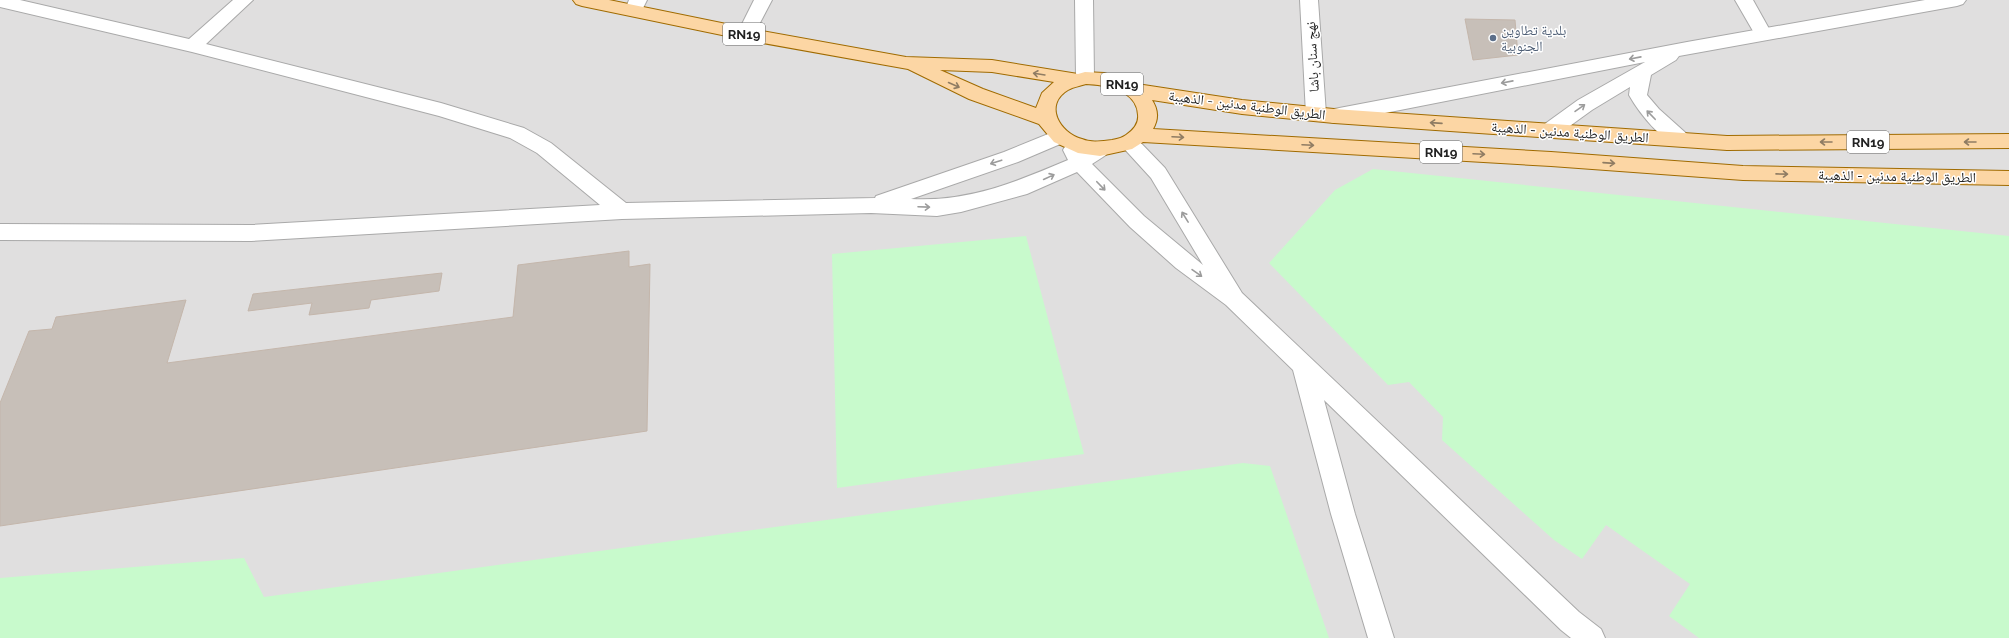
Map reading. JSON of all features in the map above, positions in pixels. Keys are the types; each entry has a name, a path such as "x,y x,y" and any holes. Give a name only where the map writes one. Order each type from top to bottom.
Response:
{"main road":[{"name":"RN19","path":"582,0 636,5 746,34 906,63 992,66 1081,79 1102,78 1119,82 1133,90 1142,98 1148,117 1145,126 1134,139 1115,148 1099,150 1064,140"},
{"name":"RN19","path":"906,63 976,94 1046,119 1045,108 1048,99 1061,87 1081,79"},
{"name":"الطريق الوطنية مدنين - الذهيبة","path":"1133,90 1242,107 1325,115 1727,143 2009,141"},
{"path":"1046,119 1050,128 1064,140"},
{"path":"1549,131 1552,159"},
{"name":"الطريق الوطنية مدنين - الذهيبة","path":"1134,139 1552,159 1743,174 2009,178"}],"street":[{"path":"192,46 244,0"},
{"path":"746,34 763,0"},
{"path":"1081,79 1084,0"},
{"name":"نهج سنان باشا","path":"1309,0 1325,115"},
{"path":"1744,0 1763,34"},
{"path":"1325,115 1763,34 1957,0"},
{"path":"0,1 192,46 441,110 517,134 544,148 622,211"},
{"path":"1549,131 1585,105 1687,48"},
{"path":"1642,73 1638,95 1646,109 1659,123 1681,140"},
{"path":"1134,139 1158,173 1234,299"},
{"path":"871,205 1064,140 1079,163 1138,224 1188,266 1234,299 1570,621 1592,638"},
{"path":"0,232 250,233 622,211 871,205 937,208 1020,190 1079,163 1099,150"},
{"path":"1303,366 1343,514 1381,638"}],"shaded area":[{"path":"0,0 2009,0 2009,638 0,638"}],"green space":[{"path":"1373,169 2009,236 2009,638 1699,638 1669,616 1690,584 1606,525 1582,559 1554,540 1442,440 1443,417 1409,382 1388,385 1269,263 1335,190"},
{"path":"1026,236 1084,454 837,488 832,254"},
{"path":"1243,463 1270,466 1329,638 0,638 0,578 244,558 264,597"}],"building":[{"name":"بلدية تطاوين الجنوبية","path":"1465,19 1515,20 1518,55 1473,60"},
{"path":"629,251 629,267 650,264 647,431 0,526 0,403 29,331 52,329 56,317 186,300 167,363 513,317 518,265"},
{"path":"442,273 439,291 371,300 369,308 309,315 312,303 248,311 253,294"}],"place":[{"name":"بلدية تطاوين الجنوبية","path":"1493,38"}]}
